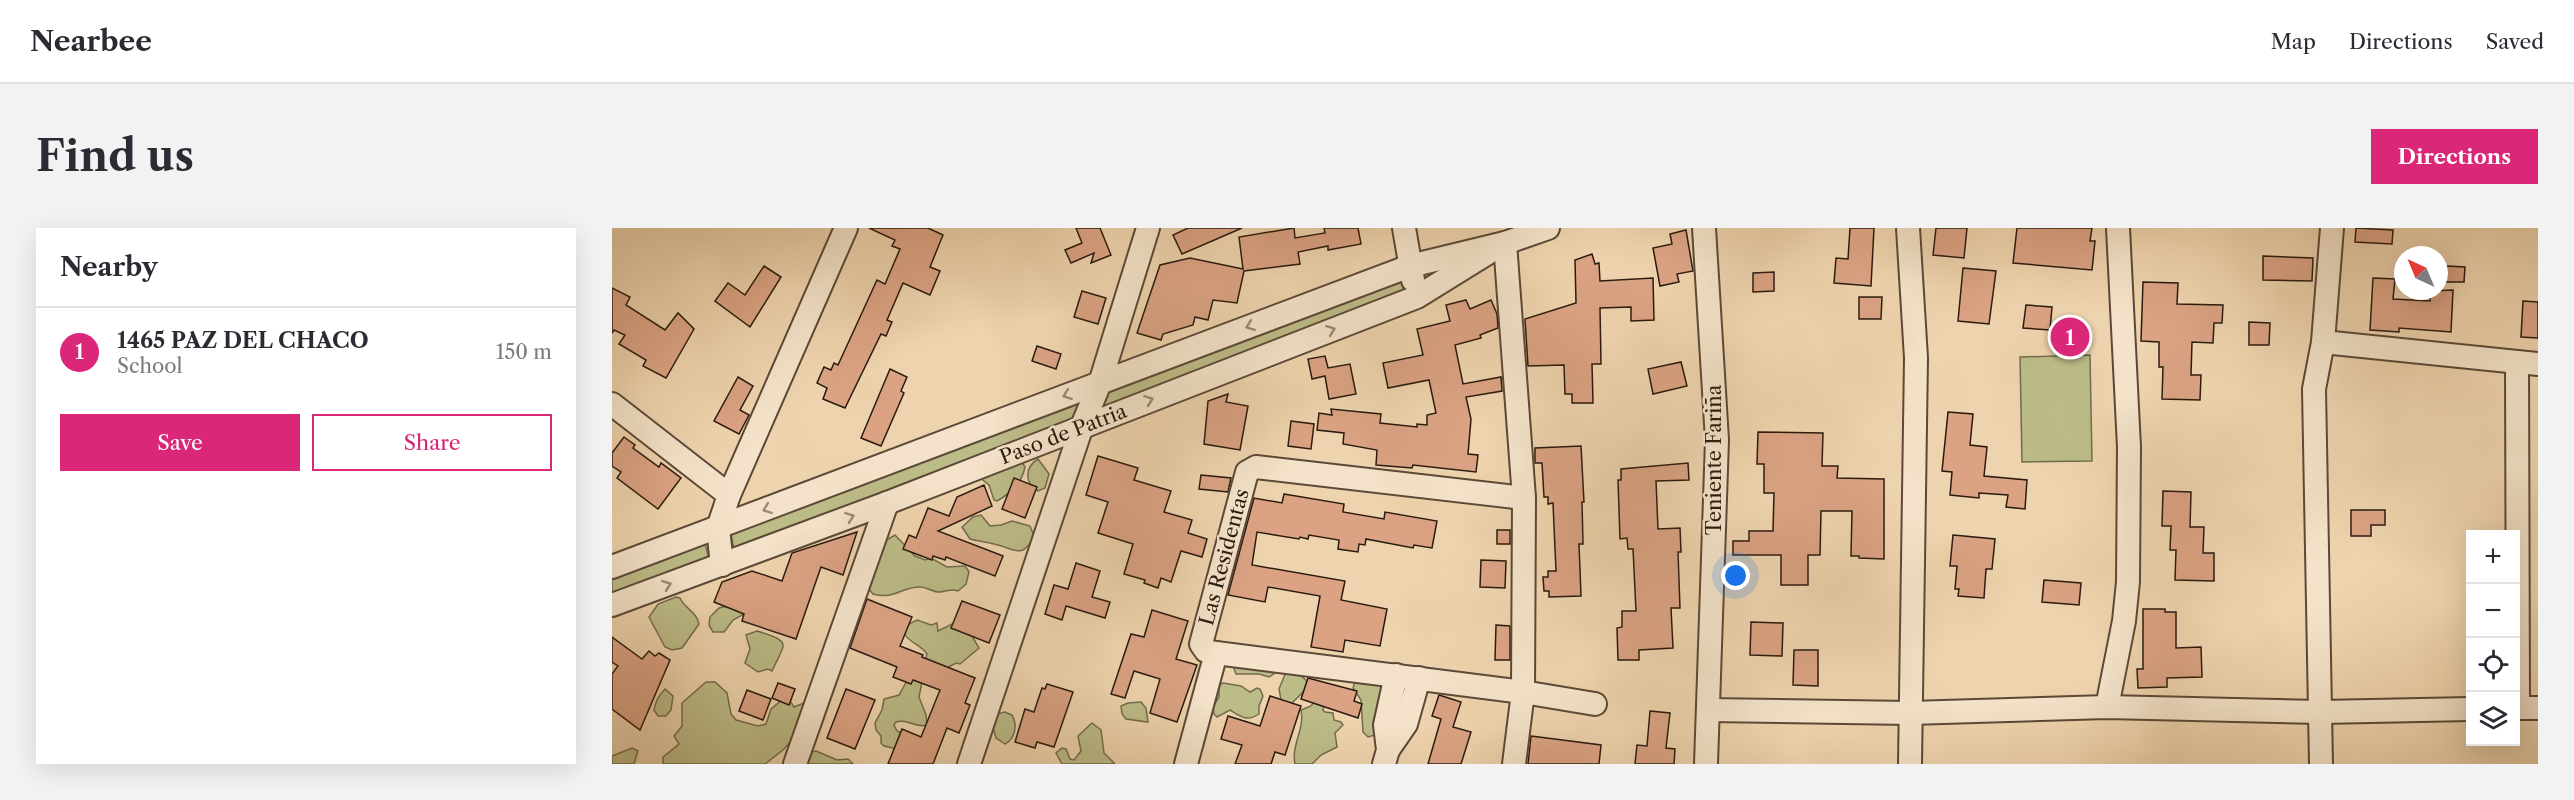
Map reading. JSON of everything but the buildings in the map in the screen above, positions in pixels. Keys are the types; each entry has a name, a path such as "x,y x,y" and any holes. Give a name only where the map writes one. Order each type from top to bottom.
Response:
{"street":[{"path":"722,565 718,528 729,495 846,228"},
{"path":"969,764 1082,426 1100,382 1148,228"},
{"path":"1404,228 1418,297"},
{"name":"Paso de Patria","path":"612,567 1410,266 1504,243 1548,228"},
{"name":"Teniente Fariña","path":"1704,228 1717,440 1706,764"},
{"path":"1908,228 1916,358 1910,764"},
{"path":"2107,708 2124,621 2128,582 2128,447 2118,228"},
{"path":"2321,764 2314,389 2324,342 2332,228"},
{"path":"1504,243 1524,498 1523,692 1514,764"},
{"name":"Paso de Patria","path":"612,604 887,503 1418,297 1504,243"},
{"path":"2324,342 2527,363 2524,708"},
{"path":"612,404 729,495"},
{"name":"Las Residentas","path":"1186,764 1216,653 1206,651 1201,644 1246,472 1251,469 1524,498"},
{"path":"795,764 887,503"},
{"path":"1216,653 1419,678 1595,704"},
{"path":"1386,757 1385,725 1395,675"},
{"path":"1386,757 1406,724 1419,678"},
{"path":"1708,710 1910,713 2107,708 2320,712 2466,709"}],"green space":[{"path":"1400,278 1405,294 1103,407 1111,387"},
{"path":"2090,355 2092,461 2022,462 2020,357"},
{"path":"1080,399 1075,420 734,549 730,530"},
{"path":"1038,459 1049,474 1045,488 1038,491 1030,484 1028,475 1031,466"},
{"path":"1021,461 1025,467 1019,483 1007,495 997,501 994,500 989,485 979,477"},
{"path":"981,515 990,526 1012,521 1030,526 1034,536 1030,544 1021,551 970,539 962,527 973,517"},
{"path":"895,535 915,556 925,560 931,558 947,567 965,566 969,572 966,584 958,591 936,592 920,587 887,595 873,594 868,588 885,541"},
{"path":"704,541 709,558 612,595 612,575"},
{"path":"676,597 680,598 693,613 699,624 682,648 672,650 665,647 649,617 658,604"},
{"path":"727,606 746,613 733,620 724,632 713,632 709,625 710,617 719,608"},
{"path":"917,620 931,625 937,623 938,631 954,623 972,636 979,648 960,664 956,663 947,668 924,665 927,654 903,632 907,625"},
{"path":"757,631 776,638 783,644 772,671 768,669 758,672 745,663 750,649 746,635"},
{"path":"1232,663 1281,669 1269,677 1259,674 1236,674"},
{"path":"1286,672 1298,673 1309,683 1309,686 1290,705 1281,700 1279,689"},
{"path":"908,679 922,682 919,697 927,725 896,722 894,725 897,731 904,734 897,749 884,746 875,723 882,710 884,699 899,695"},
{"path":"1355,681 1383,684 1375,735 1368,737 1363,732 1361,700 1353,688"},
{"path":"706,682 715,682 727,693 731,714 736,720 758,726 766,724 771,709 783,699 790,701 794,707 809,701 802,729 783,750 765,764 663,764 663,757 679,744 674,736 682,726 682,703"},
{"path":"1223,683 1241,686 1250,692 1257,688 1260,689 1263,696 1259,714 1247,718 1230,710 1217,717 1213,707 1219,697 1219,685"},
{"path":"665,689 673,696 671,710 666,716 658,716 654,710 659,696"},
{"path":"1315,701 1325,702 1323,710 1333,713 1334,720 1343,725 1335,733 1337,747 1321,755 1312,764 1295,764 1301,710 1311,706"},
{"path":"1141,702 1146,708 1148,722 1126,719 1122,714 1121,706"},
{"path":"1005,712 1012,715 1015,727 1011,739 1005,744 996,738 992,724 997,714"},
{"path":"1092,723 1101,730 1104,753 1115,764 1062,764 1056,753 1062,748 1066,749 1070,759 1074,760 1081,751 1078,736"},
{"path":"632,748 638,751 634,764 612,764 612,756"},
{"path":"816,751 837,760 848,759 853,764 798,764 808,753"}],"place":[{"name":"1465 PAZ DEL CHACO","path":"2070,337"}]}
